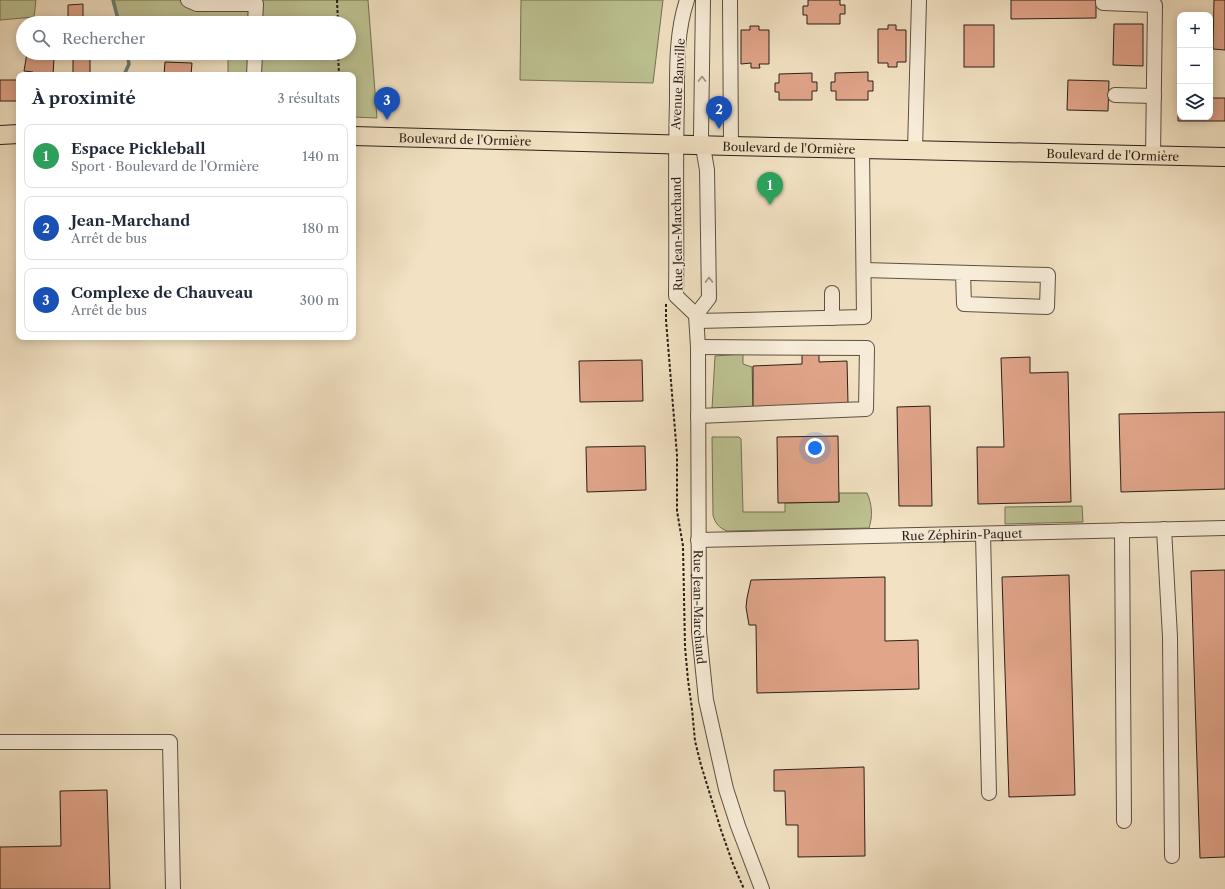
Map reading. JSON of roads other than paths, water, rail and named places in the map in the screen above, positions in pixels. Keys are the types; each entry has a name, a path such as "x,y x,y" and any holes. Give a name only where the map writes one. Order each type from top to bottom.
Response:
{"main road":[{"path":"0,134 16,134"},
{"name":"Boulevard de l'Ormière","path":"356,136 702,146 1225,157"}],"street":[{"path":"188,0 197,4 256,4 255,16"},
{"name":"Avenue Banville","path":"676,145 678,47 687,0"},
{"name":"Avenue Banville","path":"702,146 704,0"},
{"path":"730,0 731,146"},
{"path":"915,150 919,0"},
{"path":"1103,0 1103,2 1155,5 1153,156"},
{"path":"254,72 255,60"},
{"path":"1115,95 1154,96"},
{"name":"Rue Jean-Marchand","path":"676,145 676,296 696,318 698,347 699,632 706,700 726,789 738,826 762,889"},
{"path":"696,318 710,298 707,170 702,146"},
{"path":"696,318 864,317 862,149"},
{"path":"864,270 1048,275 1047,307 964,304 963,273"},
{"path":"832,293 832,318"},
{"path":"698,347 867,348 866,409 698,416"},
{"name":"Rue Zéphirin-Paquet","path":"698,540 1225,528"},
{"path":"1164,529 1170,636 1172,856"},
{"path":"1122,530 1124,821"},
{"path":"983,534 989,793"},
{"path":"0,742 170,742 173,889"}],"waterway":[{"path":"113,0 117,16"},
{"path":"125,72 129,64 128,60"}],"place":[{"name":"Complexe de Chauveau","path":"387,120"},
{"name":"Jean-Marchand","path":"719,129"},
{"name":"Espace Pickleball","path":"770,205"}]}
